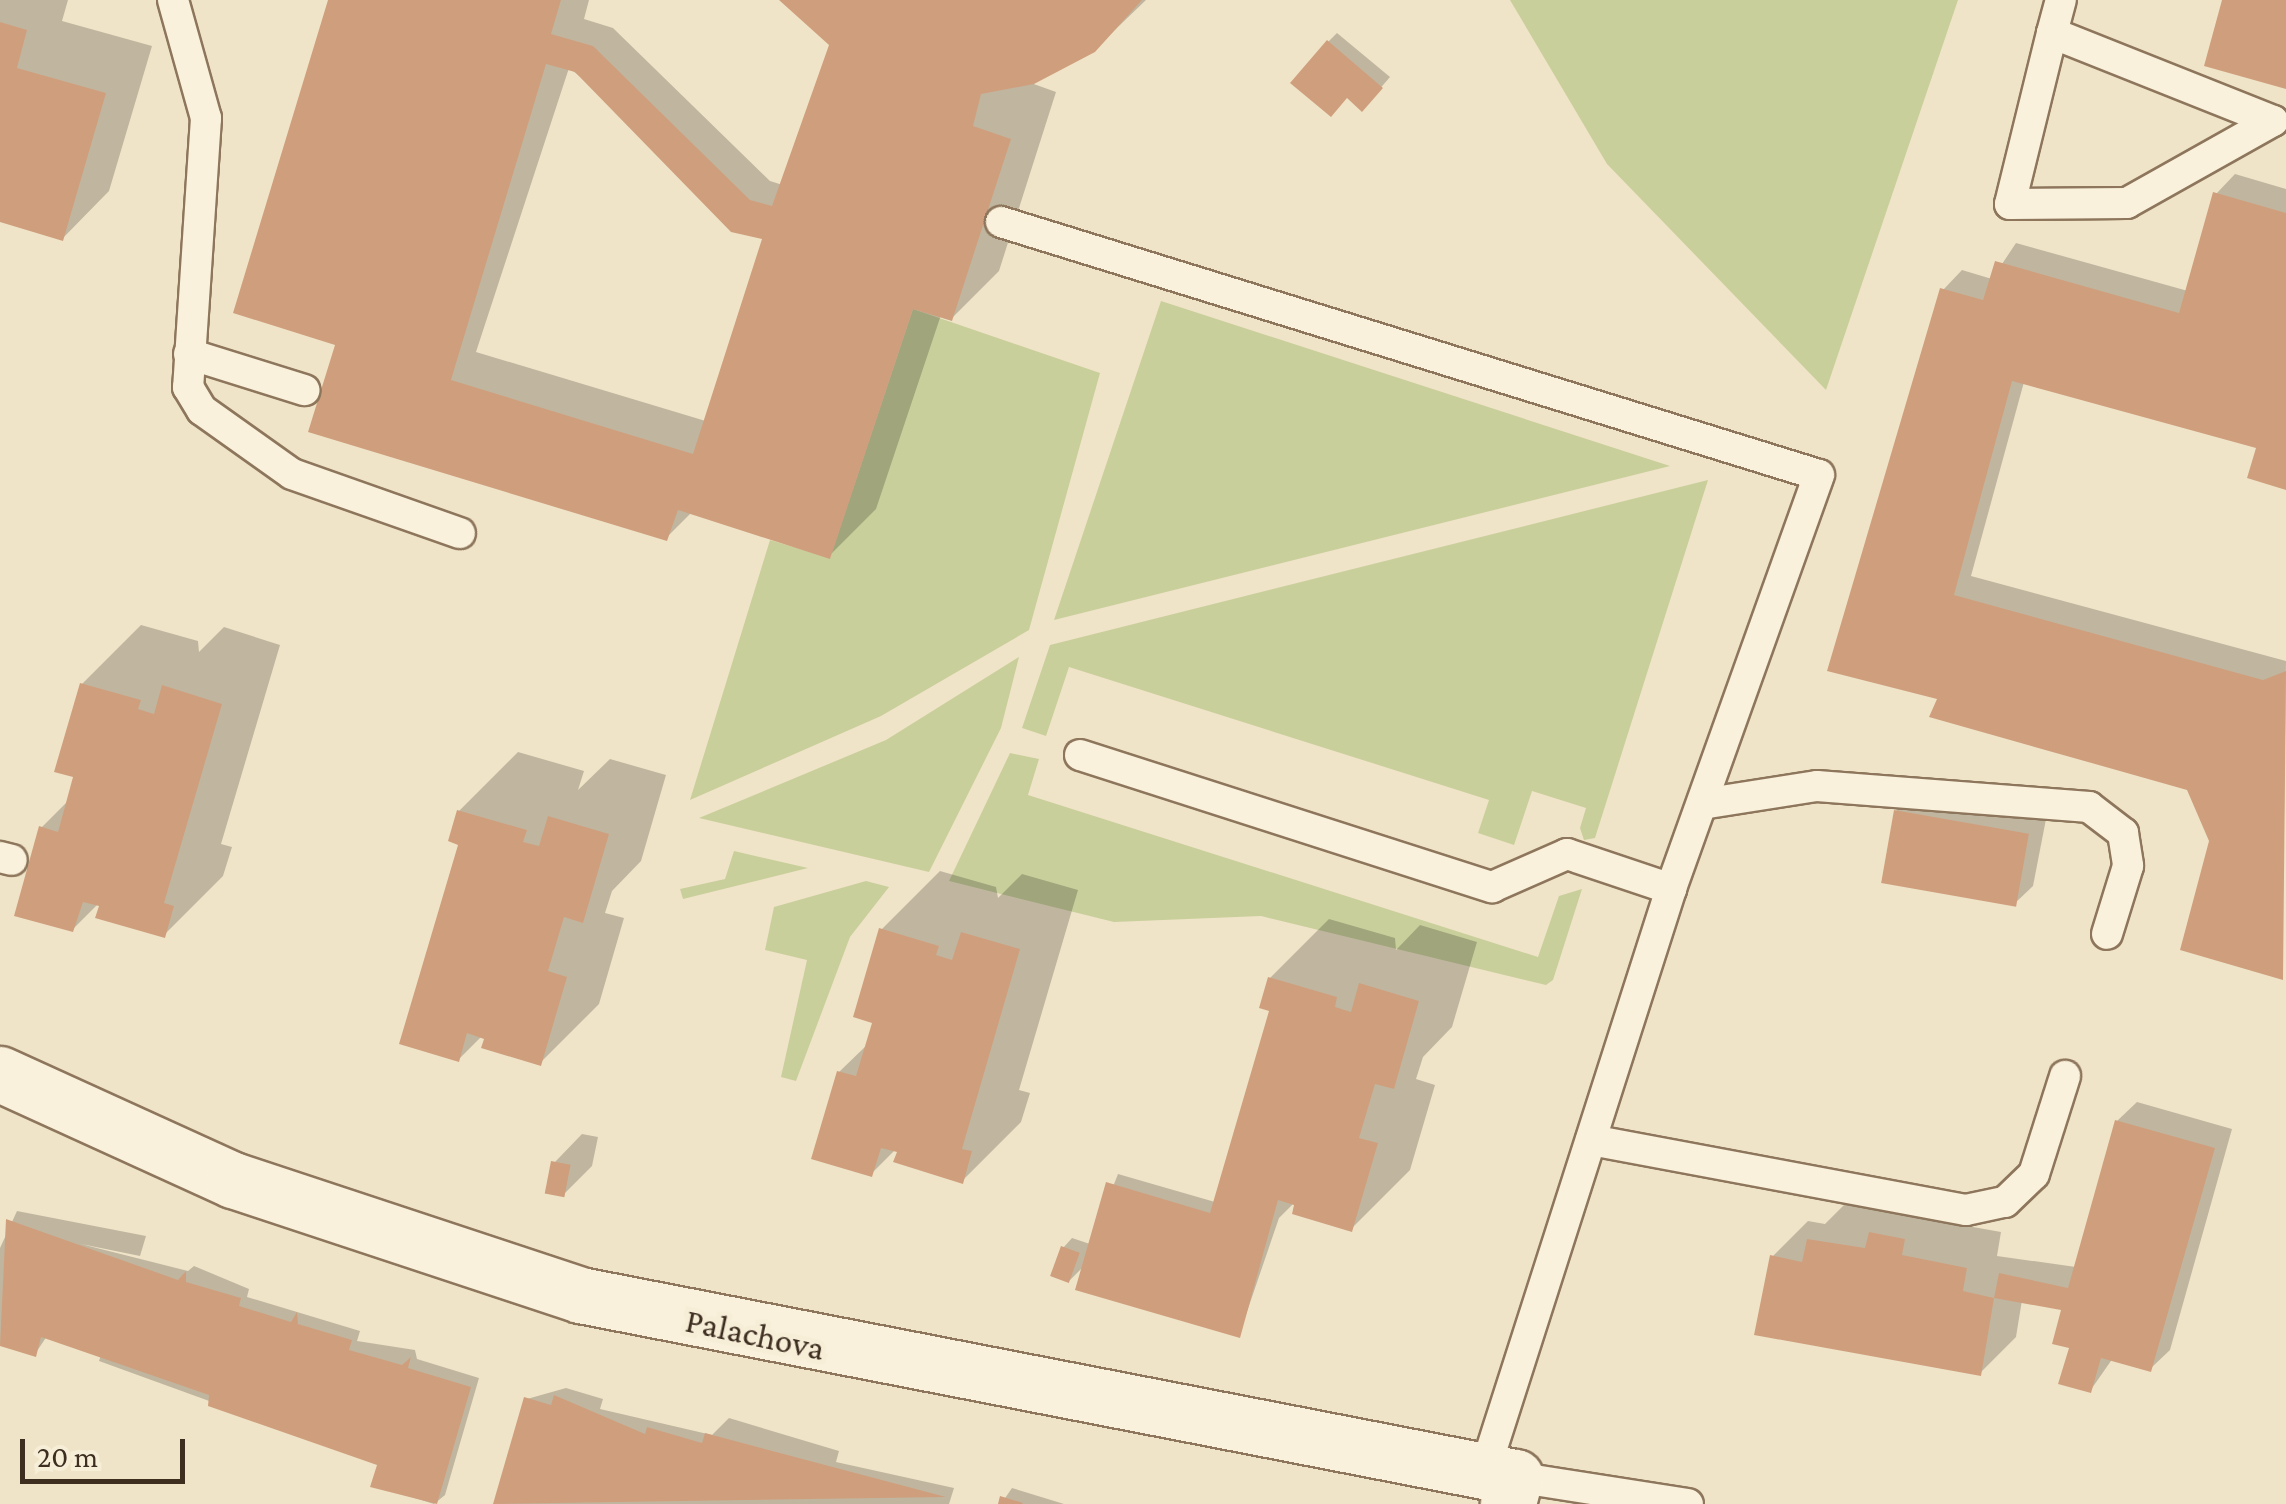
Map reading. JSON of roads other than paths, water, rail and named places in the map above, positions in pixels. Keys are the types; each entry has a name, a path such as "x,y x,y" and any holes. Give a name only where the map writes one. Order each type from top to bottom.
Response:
{"street":[{"name":"Palachova","path":"0,1074 233,1180 580,1295 1502,1485"}],"lane":[{"path":"173,0 206,118 188,387 202,410 292,474 460,533"},
{"path":"2052,33 2273,121 2127,203 2010,204 2060,0"},
{"path":"1001,222 1819,475 1671,889 1591,1140 1502,1485 1688,1504"},
{"path":"188,354 304,390"},
{"path":"1080,755 1492,887 1568,854 1671,889"},
{"path":"1702,804 1817,786 2089,807 2123,834 2128,866 2107,934"},
{"path":"1591,1140 1966,1210 2005,1202 2034,1174 2065,1076"}]}
